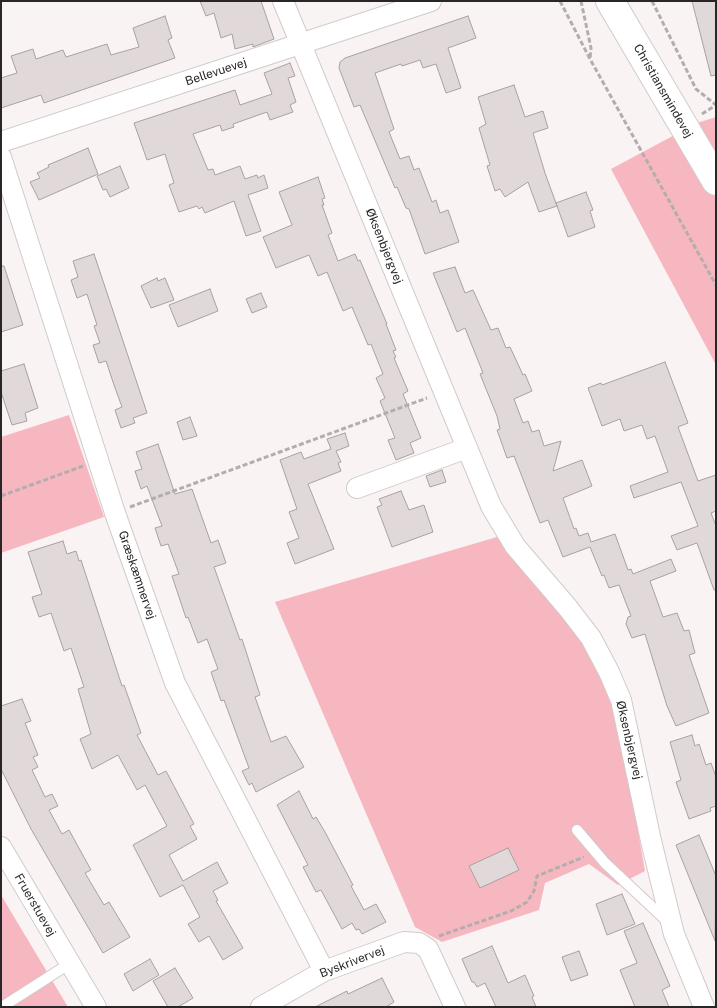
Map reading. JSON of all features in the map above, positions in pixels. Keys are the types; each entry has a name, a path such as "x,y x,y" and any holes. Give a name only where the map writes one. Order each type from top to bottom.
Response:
{"street":[{"name":"Øksenbjergvej","path":"284,1 491,506 515,546 591,638 606,665 621,700 650,841 671,925 704,1007"},
{"name":"Bellevuevej","path":"1,142 431,1"},
{"name":"Christiansmindevej","path":"610,1 716,182"},
{"name":"Græskæmnervej","path":"1,157 115,513 175,683 324,971"},
{"path":"357,488 467,448"},
{"name":"Fruerstuevej","path":"1,846 96,1007"},
{"name":"Byskrivervej","path":"262,1007 324,971 404,942 419,943"},
{"path":"419,943 428,949 455,1007"}],"lane":[{"path":"577,830 595,852 671,925"},
{"path":"2,1007 69,964"}],"path":[{"path":"560,1 590,59 716,285"},
{"path":"581,1 591,48 590,59"},
{"path":"652,1 696,89 716,105"},
{"path":"115,513 444,392"},
{"path":"1,496 99,461"},
{"path":"419,943 511,911 528,902 534,891 537,876 595,852"}],"shaded area":[{"path":"716,117 716,365 611,169 697,123"},
{"path":"69,415 104,517 1,553 1,437"},
{"path":"497,537 529,579 558,611 587,650 605,686 620,729 645,871 618,885 589,864 545,883 539,910 442,942 415,927 275,602"},
{"path":"1,895 68,1007 1,1007"}],"building":[{"path":"200,1 261,1 274,39 253,47 253,44 235,49 232,34 221,38 214,13 206,16"},
{"path":"692,1 716,1 716,75 711,76"},
{"path":"165,16 172,38 168,40 175,58 44,103 41,95 1,108 1,78 17,73 11,56 33,49 36,59 63,50 66,57 107,44 111,55 139,47 133,28"},
{"path":"468,16 476,38 448,48 461,88 446,93 436,64 423,68 420,60 375,73 394,129 389,132 400,159 409,156 414,170 419,168 432,202 436,200 440,213 448,210 459,242 425,254 409,209 406,208 397,187 395,188 360,105 354,107 339,68 340,62 345,58"},
{"path":"290,63 295,76 288,78 296,102 290,105 293,112 270,120 267,112 233,124 234,127 222,131 220,125 193,134 208,170 213,169 215,175 240,166 245,179 257,175 258,178 264,175 268,188 248,195 261,231 246,236 234,201 205,213 202,207 199,209 197,206 179,212 169,185 174,183 165,154 147,160 134,123 235,90 240,105 272,94 264,73"},
{"path":"514,85 525,117 543,111 548,128 533,133 557,206 539,212 528,182 505,197 500,189 495,191 487,166 490,165 479,128 486,124 478,97"},
{"path":"88,148 98,174 39,200 30,182 40,178 37,173 49,167 48,165"},
{"path":"120,166 129,188 110,197 106,189 103,190 97,176"},
{"path":"318,177 325,198 322,199 324,205 322,205 332,233 328,235 338,261 355,254 358,261 360,260 396,350 393,351 396,357 394,358 408,391 403,394 421,438 410,443 414,453 396,460 388,440 395,438 380,401 385,398 376,378 383,374 371,344 368,345 352,307 343,311 327,272 318,276 309,255 276,268 263,237 292,225 279,192"},
{"path":"586,192 593,210 590,211 595,227 568,237 556,203"},
{"path":"94,254 147,413 133,418 135,423 121,428 115,410 122,407 106,361 99,363 93,345 100,343 94,326 97,325 87,294 77,298 71,280 78,277 73,261"},
{"path":"1,266 4,266 23,325 1,332"},
{"path":"455,267 465,293 473,290 491,330 498,328 506,348 510,347 523,375 525,374 532,391 514,399 523,423 528,421 532,432 539,430 544,446 561,441 553,471 582,460 592,486 563,498 574,529 576,528 579,536 588,533 591,542 615,534 628,570 631,569 633,574 671,559 676,571 650,581 663,617 677,613 684,631 689,630 695,653 689,655 709,713 676,726 667,706 645,634 632,638 626,624 628,617 631,616 619,585 609,588 590,547 563,557 548,520 540,523 514,456 507,458 497,430 500,429 497,416 480,374 483,373 465,328 457,332 433,273"},
{"path":"157,278 158,281 165,278 174,300 151,308 141,286"},
{"path":"210,289 218,311 178,327 169,305"},
{"path":"261,293 267,307 252,313 246,299"},
{"path":"665,362 688,423 678,427 698,481 716,475 716,511 711,513 716,526 716,590 714,590 697,543 677,550 671,536 698,526 681,482 634,498 630,486 668,472 655,436 647,439 642,425 624,431 620,419 602,426 588,388 601,383 602,385"},
{"path":"24,364 38,408 25,413 27,421 12,425 1,392 1,371"},
{"path":"190,417 197,436 183,440 177,422"},
{"path":"345,433 349,446 336,451 341,462 338,463 341,471 308,484 334,549 295,564 287,543 299,538 289,512 297,509 280,460 301,452 304,459 331,449 327,439"},
{"path":"158,444 175,494 192,489 211,543 218,540 226,563 214,567 240,640 242,639 260,695 255,697 271,742 286,736 304,767 256,792 252,783 249,785 242,771 249,768 224,700 221,701 211,672 218,669 207,639 198,643 188,617 186,618 172,576 179,574 168,544 161,546 155,528 162,526 147,486 141,489 135,471 142,469 136,452"},
{"path":"442,470 446,482 430,487 426,476"},
{"path":"401,491 409,510 424,505 433,532 392,547 377,507 382,505 379,499"},
{"path":"63,541 67,554 76,551 79,561 81,560 122,686 124,685 141,733 137,735 158,775 166,771 194,824 190,826 197,839 169,855 183,881 217,862 228,883 213,891 218,900 216,901 243,948 223,960 209,936 199,942 188,924 200,917 183,885 160,897 133,845 167,826 145,785 137,790 118,755 92,769 80,739 91,734 78,689 84,687 71,648 64,651 51,613 39,617 32,597 42,594 28,552"},
{"path":"22,699 31,721 25,723 38,755 33,757 38,767 32,770 45,797 52,794 58,806 49,810 62,834 69,830 91,870 85,873 104,905 109,902 130,937 103,953 31,829 1,769 1,706"},
{"path":"692,735 695,746 699,744 706,765 711,763 716,777 716,806 710,808 711,811 689,819 676,782 681,780 670,742"},
{"path":"299,791 313,819 316,817 325,832 364,910 376,904 386,922 362,934 359,929 356,930 352,923 342,929 321,890 316,892 303,867 308,865 277,805"},
{"path":"699,835 716,876 715,941 676,845"},
{"path":"508,848 519,870 480,888 469,866"},
{"path":"622,894 635,924 607,935 596,904"},
{"path":"643,923 670,986 662,990 669,1007 635,1007 620,970 637,963 624,931"},
{"path":"492,946 508,983 525,975 534,996 532,997 536,1007 496,1007 485,983 477,987 472,982 462,959"},
{"path":"579,951 588,975 571,981 562,957"},
{"path":"150,959 159,975 133,991 124,974"},
{"path":"175,968 193,998 178,1007 168,1007 153,981"},
{"path":"382,978 394,1002 386,1007 315,1007 347,991 348,994"}]}
